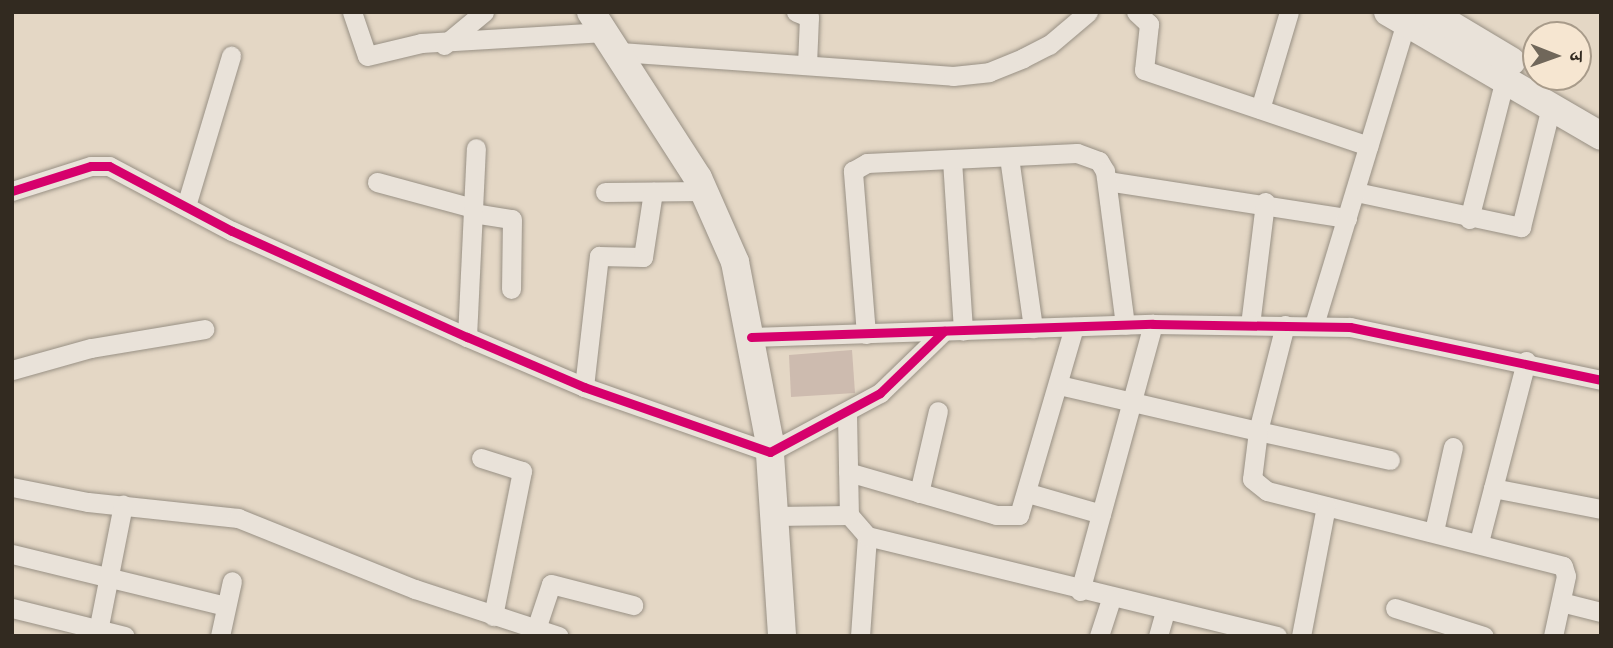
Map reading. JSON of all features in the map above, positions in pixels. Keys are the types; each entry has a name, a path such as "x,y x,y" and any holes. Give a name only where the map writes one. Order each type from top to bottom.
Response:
{"main road":[{"path":"1408,15 1522,69"},
{"path":"1408,15 1505,79 1601,136"},
{"path":"605,32 704,191 735,262 751,337 770,452 782,636"},
{"path":"1562,91 1601,115"}],"street":[{"path":"352,12 367,56 421,43 443,45 605,32 807,64 953,76 989,72 1049,46 1088,12"},
{"path":"443,45 484,12"},
{"path":"796,12 810,22 807,64"},
{"path":"1136,12 1149,24 1144,70 1368,146"},
{"path":"1260,109 1289,12"},
{"path":"1314,325 1408,15"},
{"path":"186,206 231,56"},
{"path":"1469,219 1505,79"},
{"path":"1356,192 1469,219 1521,227 1551,107"},
{"path":"467,337 476,148"},
{"path":"866,334 853,171 867,163 1089,154 1099,161 1107,181 1125,325"},
{"path":"1010,157 1033,328"},
{"path":"952,160 954,331"},
{"path":"12,191 91,166 109,166 186,206 467,337 584,387 770,452 847,414 954,331"},
{"path":"1107,181 1265,202 1347,218"},
{"path":"377,182 512,219 510,289"},
{"path":"605,192 704,191"},
{"path":"584,387 599,256 643,257 653,192"},
{"path":"1250,325 1265,202"},
{"path":"751,337 1153,324 1314,325 1390,332 1601,380"},
{"path":"1080,591 1153,324"},
{"path":"1285,325 1258,431 1252,479 1267,491 1479,542 1563,566 1560,602 1553,636"},
{"path":"848,472 1010,518 1019,514 1028,493 1074,327"},
{"path":"12,370 91,348 204,329"},
{"path":"1479,542 1526,361"},
{"path":"1059,385 1390,460"},
{"path":"919,493 938,411"},
{"path":"847,414 849,515 867,536 1165,612 1220,630 1276,636"},
{"path":"1434,531 1453,447"},
{"path":"481,458 522,471 493,616"},
{"path":"12,487 123,505 238,518 493,616 559,636"},
{"path":"1493,488 1601,509"},
{"path":"1028,493 1101,514"},
{"path":"98,632 111,579 123,505"},
{"path":"1301,636 1326,506"},
{"path":"774,516 849,515"},
{"path":"860,636 867,536"},
{"path":"12,554 226,607"},
{"path":"220,636 232,581"},
{"path":"536,629 551,584 633,605"},
{"path":"1099,636 1111,599"},
{"path":"1560,602 1601,612"},
{"path":"12,608 98,632 125,636"},
{"path":"1395,608 1485,636"},
{"path":"1158,636 1165,612"}],"building":[{"path":"852,350 855,393 791,397 789,355"}],"cycle path":[{"path":"12,191 91,166 109,166 232,231 467,337 584,387 770,452 880,393 944,331"},
{"path":"751,337 1153,324 1350,327 1601,380"}]}
